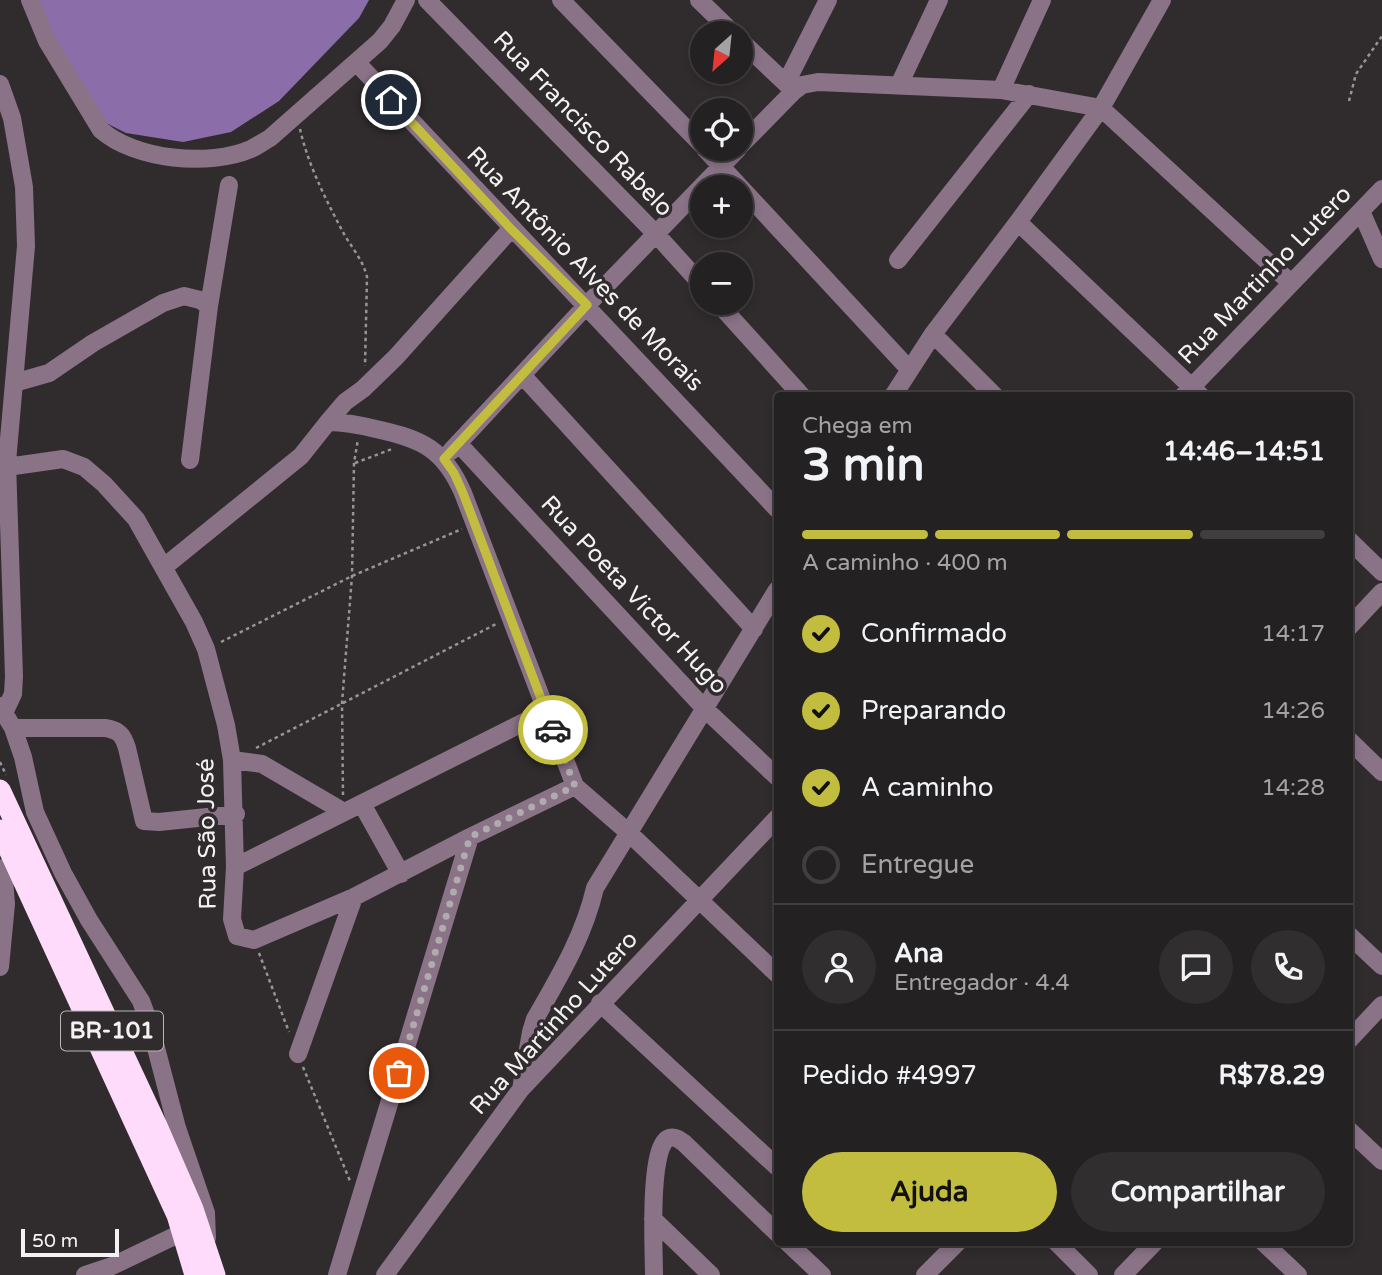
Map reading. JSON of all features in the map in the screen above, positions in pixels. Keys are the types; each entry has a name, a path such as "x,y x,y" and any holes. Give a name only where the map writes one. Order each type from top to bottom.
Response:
{"highway":[{"name":"BR-101","path":"0,790 157,1126 193,1209 215,1275"},
{"name":"BR-101","path":"0,830 6,866 97,1037 183,1232 195,1275"}],"street":[{"path":"30,0 47,41 94,122 108,137 172,158 190,159 234,154 251,149 270,138 380,41 392,26 405,0"},
{"name":"Rua Francisco Rabelo","path":"427,0 690,272"},
{"path":"561,0 690,133"},
{"path":"699,0 718,8"},
{"path":"753,131 790,87 828,0"},
{"path":"900,85 939,0"},
{"path":"1000,90 1042,0"},
{"path":"895,392 933,334 1101,108 1162,0"},
{"path":"753,52 790,87"},
{"name":"Rua Antônio Alves de Morais","path":"357,63 774,506"},
{"path":"790,87 818,82 1000,90 1101,108 1291,283"},
{"path":"0,84 12,118 24,187 26,246 7,381 14,676 13,694 3,708 23,757 35,811 63,873 89,920 141,1000 177,1128 206,1213 207,1250"},
{"path":"898,260 1029,94"},
{"path":"717,161 909,369"},
{"path":"444,459 587,305 726,161"},
{"path":"190,460 209,306 229,185"},
{"name":"Rua Martinho Lutero","path":"1192,392 1382,188"},
{"path":"1361,211 1382,259"},
{"path":"1018,222 1192,392"},
{"path":"164,567 301,456 345,402 363,389 396,357 511,229"},
{"path":"7,381 49,373 163,303 184,296 200,300 209,306"},
{"path":"729,315 798,392"},
{"path":"933,334 991,392"},
{"path":"523,376 754,629"},
{"path":"328,422 360,425 418,440 444,459 454,473 512,616 575,786 629,833 774,971"},
{"name":"Rua Poeta Victor Hugo","path":"458,443 705,709 774,774"},
{"name":"Rua São José","path":"7,467 63,458 84,467 120,499 136,519 194,622 206,649 233,760 236,814 233,927 237,936 254,940"},
{"path":"1353,544 1382,572"},
{"path":"1353,623 1382,592"},
{"path":"520,1089 530,1032 576,946 589,914 595,888 774,595"},
{"path":"235,867 546,711"},
{"path":"13,728 105,728 118,731 127,748 143,819 147,822 236,814"},
{"path":"1353,744 1382,772"},
{"path":"233,760 262,764 344,812"},
{"path":"254,940 354,897 575,786"},
{"path":"362,804 401,874"},
{"name":"Rua Martinho Lutero","path":"386,1275 520,1089 774,821"},
{"path":"337,1275 470,837"},
{"path":"0,967 6,904 6,866"},
{"path":"298,1054 354,897"},
{"path":"1353,939 1382,966"},
{"path":"600,1003 774,1164"},
{"path":"1353,1036 1382,1005"},
{"path":"1353,1134 1382,1161"},
{"path":"654,1275 653,1219 657,1158 660,1148 669,1138 675,1137 684,1143 774,1229"},
{"path":"653,1219 711,1275"},
{"path":"85,1275 112,1266 183,1232"},
{"path":"791,1246 821,1275"},
{"path":"925,1275 954,1246"},
{"path":"1060,1246 1089,1275"},
{"path":"1123,1275 1151,1246"},
{"path":"1268,1246 1298,1275"}],"path":[{"path":"1349,101 1356,74 1382,36"},
{"path":"298,116 304,144 333,213 364,266 367,276 363,389"},
{"path":"344,812 342,703 352,576 354,463 360,425"},
{"path":"354,463 393,449"},
{"path":"206,649 352,576 475,524"},
{"path":"257,747 512,616"},
{"path":"254,940 333,1144 360,1204"}],"shaded area":[{"path":"34,0 369,0 359,18 279,101 231,132 183,142 126,133 94,117"}],"way so far":[{"path":"399,1073 470,837 575,786 553,730"}],"route":[{"path":"391,100 511,229 587,305 444,459 463,493 512,616 553,730"}]}
